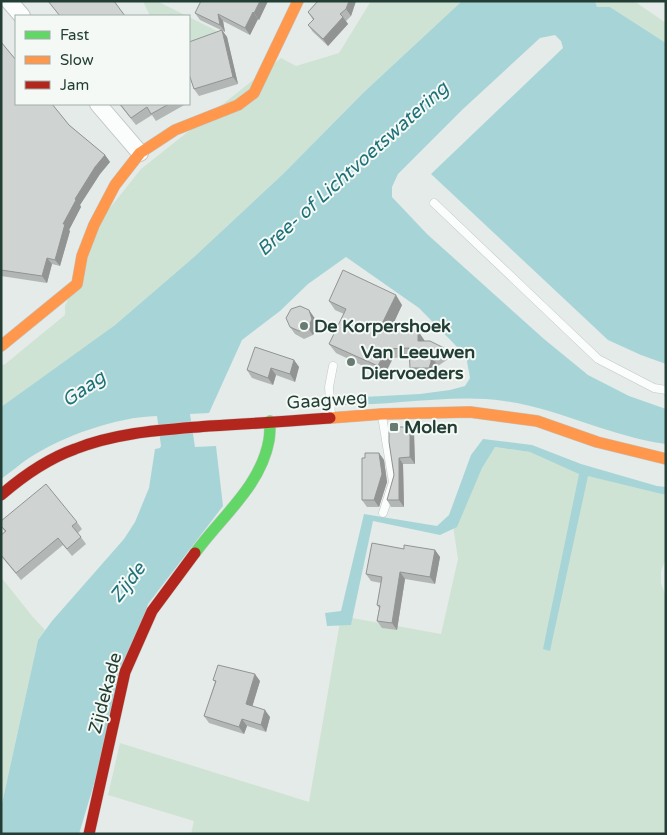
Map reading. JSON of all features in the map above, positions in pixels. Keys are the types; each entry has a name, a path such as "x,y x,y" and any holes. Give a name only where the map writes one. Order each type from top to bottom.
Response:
{"street":[{"path":"9,1 21,15"},
{"path":"1,346 77,284 82,256 94,224 115,185 140,153 175,130 238,104 254,93 298,1"},
{"path":"99,105 140,153"},
{"name":"Gaagweg","path":"1,495 18,481 56,457 84,445 145,431 382,414 470,412 537,421 597,442 666,459"},
{"name":"Zijdekade","path":"90,834 124,672 152,611 204,540 251,484 264,457 269,440 270,421"}],"lane":[{"path":"434,203 598,359 654,388 666,390"},
{"path":"332,417 329,387 333,366"},
{"path":"382,414 393,482 383,513"}],"green space":[{"path":"143,1 157,1 185,15 150,15"},
{"path":"371,1 462,1 363,93 283,174 194,257 115,325 1,407 1,364 4,365 65,315 65,306 105,214 141,169 281,58 296,66 339,53"},
{"path":"595,1 634,1 666,23 666,43 610,7 597,7"},
{"path":"190,18 227,36 190,48"},
{"path":"495,447 530,452 666,492 666,558 661,571 661,583 666,597 666,834 191,834 194,821 108,795 120,743 309,802 341,616 441,634 458,559 452,519 478,462"},
{"path":"1,577 45,630 38,640 1,808"}],"water":[{"path":"462,1 595,1 597,7 610,7 666,43 666,364 608,340 431,174 563,48 561,41 555,35 540,38 463,109 398,174 392,187 392,197 427,234 544,339 588,375 629,396 666,409 666,444 625,435 545,410 504,401 452,399 344,405 344,398 420,394 450,390 465,386 470,378 466,356 419,308 346,257 308,284 280,311 242,340 209,413 190,414 195,447 216,446 223,506 148,604 79,834 1,834 1,808 38,640 52,621 124,539 135,522 149,488 155,449 161,446 157,416 124,420 90,429 58,442 29,458 1,479 1,407 115,325 194,257 283,174 363,93"},
{"path":"483,439 532,445 581,464 666,487 666,495 588,476 550,651 543,649 579,474 530,452 495,447 482,468 457,527 440,535 373,521 351,625 327,626 325,613 341,611 364,514 437,526 449,515 471,455"}],"building":[{"path":"48,1 114,1 124,15 59,15"},
{"path":"201,1 260,1 245,28 218,14 220,25 195,13"},
{"path":"318,1 349,1 346,9 340,14 343,17 323,39 308,25 314,19 308,12"},
{"path":"222,30 233,77 194,89 190,77 190,42"},
{"path":"1,42 15,59 15,105 53,105 69,125 105,155 95,167 75,199 63,224 65,224 55,260 47,258 42,276 1,270"},
{"path":"121,105 167,105 151,114 147,107 131,118"},
{"path":"343,270 396,295 378,332 418,331 418,341 430,341 444,348 431,356 429,368 410,368 409,348 386,349 378,366 329,344 346,309 329,301"},
{"path":"300,306 309,310 312,319 308,328 299,331 290,327 286,318 291,309"},
{"path":"255,347 294,360 290,374 271,368 268,378 247,370"},
{"path":"389,427 410,427 410,457 399,458 399,500 387,500 394,475 389,442"},
{"path":"365,453 379,453 382,474 374,500 362,500 362,458 365,458"},
{"path":"46,484 77,522 72,526 81,537 67,549 58,538 16,573 1,555 1,535 6,531 1,526 1,521"},
{"path":"372,543 404,549 404,545 435,550 430,577 400,572 392,623 377,621 380,606 377,605 382,577 366,574"},
{"path":"218,665 255,674 246,704 265,710 261,725 242,719 239,727 204,716 216,681 213,680"}],"traffic: fast":[{"path":"195,553 239,500 258,472 265,457 270,433 270,421"}],"traffic: slow":[{"path":"1,346 77,284 82,256 94,225 115,185 140,153 175,130 238,105 254,93 298,1"},
{"path":"330,418 382,414 470,412 537,421 597,442 666,459"}],"traffic: jam":[{"path":"1,495 27,475 55,458 91,443 124,435 209,426 330,418"},
{"path":"89,834 125,672 152,611 195,553"}],"place":[{"name":"De Korpershoek","path":"304,326"},
{"name":"Van Leeuwen Diervoeders","path":"351,362"},
{"name":"Molen","path":"394,427"}],"water label":[{"name":"Bree- of Lichtvoetswatering","path":"352,168"},
{"name":"Gaag","path":"83,388"},
{"name":"Zijde","path":"127,582"}]}
